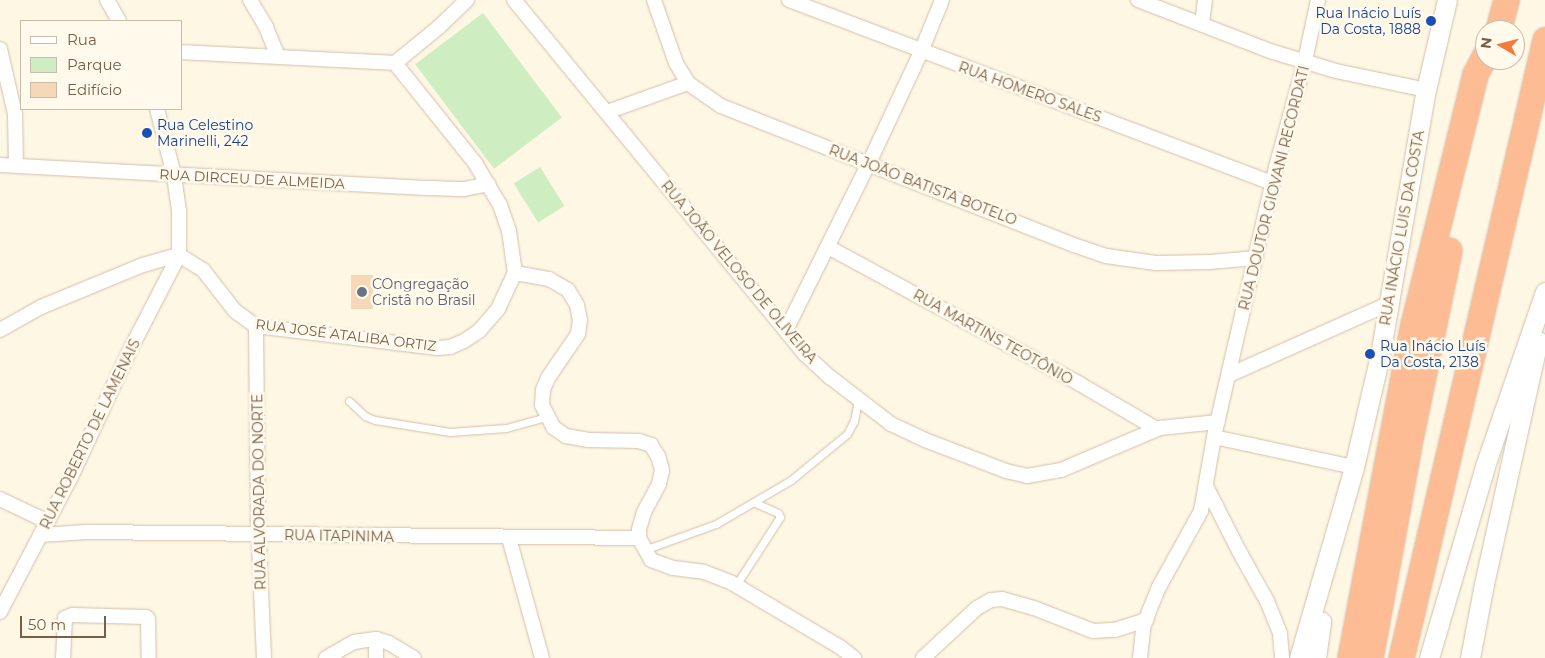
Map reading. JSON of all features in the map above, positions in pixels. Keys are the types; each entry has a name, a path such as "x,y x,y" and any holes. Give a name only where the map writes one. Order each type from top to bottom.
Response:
{"highway":[{"path":"1501,20 1506,0"},
{"path":"1401,658 1545,40"},
{"path":"1350,658 1413,325 1477,70"},
{"path":"1370,658 1408,448 1438,299 1489,70"}],"main road":[{"name":"RUA INÁCIO LUIS DA COSTA","path":"1306,655 1322,608 1323,582 1354,467 1385,329 1426,90 1448,0"},
{"path":"1429,658 1485,466 1545,292"},
{"path":"1470,658 1503,493 1545,308"}],"street":[{"path":"107,0 118,20"},
{"path":"250,0 266,26 278,56"},
{"path":"182,52 395,63 439,27 467,0"},
{"name":"RUA JOÃO VELOSO DE OLIVEIRA","path":"514,0 806,355 858,400 891,424 925,440 1019,476 1042,475 1061,470 1124,445 1157,429 1218,422"},
{"name":"RUA JOÃO BATISTA BOTELO","path":"654,0 676,63 688,83 722,106 1106,256 1156,263 1210,262 1256,258"},
{"name":"RUA HOMERO SALES","path":"789,0 1272,183"},
{"path":"786,330 869,164 922,51 942,0"},
{"path":"1138,0 1270,50 1336,71 1426,90"},
{"path":"1202,24 1205,0"},
{"name":"RUA DOUTOR GIOVANI RECORDATI","path":"1140,658 1146,620 1159,587 1198,519 1206,486 1214,437 1272,183 1305,61 1318,0"},
{"path":"0,49 15,114 16,164"},
{"path":"395,63 475,163 489,184 500,206 509,231 515,274 528,274 549,279 568,290 577,305 580,320 578,334 548,378 543,390 542,405 546,417 553,428 566,436 588,440 639,441 651,445 658,456 662,470 659,484 644,512 639,529 641,544 651,560 662,566 704,572 736,585 840,647 854,658"},
{"path":"607,112 688,83"},
{"path":"0,330 41,307 143,265 179,255 179,211 174,175 157,110"},
{"name":"RUA DIRCEU DE ALMEIDA","path":"0,165 16,164 60,170 464,189 489,184"},
{"name":"RUA MARTINS TEOTÔNIO","path":"828,247 1080,384 1157,429"},
{"name":"RUA JOSÉ ATALIBA ORTIZ","path":"179,255 203,270 235,311 256,326 427,347 450,347 479,331 498,309 515,274"},
{"name":"RUA ROBERTO DE LAMENAIS","path":"0,612 48,522 179,255"},
{"path":"1228,375 1390,302"},
{"path":"1355,318 1376,321 1385,329"},
{"name":"RUA ALVORADA DO NORTE","path":"256,326 259,535 264,658"},
{"path":"1214,437 1354,467"},
{"path":"1206,486 1267,601 1280,634 1282,658"},
{"path":"0,499 48,522"},
{"name":"RUA ITAPINIMA","path":"40,535 87,532 509,538 641,544"},
{"path":"509,538 542,658"},
{"path":"923,658 977,608 991,600 1002,599 1034,608 1093,631 1115,630 1146,620"},
{"path":"63,658 65,618 72,615 146,617 149,658"},
{"path":"1280,634 1306,655"},
{"path":"376,639 376,658"},
{"path":"326,658 354,642 376,639 389,642 414,658"}],"lane":[{"path":"641,544 716,524 791,480 847,434 854,421 858,400"},
{"path":"349,401 364,416 375,420 450,432 506,428 546,417"},
{"path":"1367,520 1372,502 1382,486"},
{"path":"736,585 772,531 780,515 753,502"}],"green space":[{"path":"483,13 562,118 494,169 415,64"},
{"path":"540,167 564,206 538,222 514,183"}],"building":[{"name":"COngregação Cristâ no Brasil","path":"351,275 373,275 373,309 351,309"}],"place":[{"name":"Rua Inácio Luís Da Costa, 1888","path":"1431,21"},
{"name":"Rua Celestino Marinelli, 242","path":"147,133"},
{"name":"COngregação Cristâ no Brasil","path":"362,292"},
{"name":"Rua Inácio Luís Da Costa, 2138","path":"1370,354"}]}
